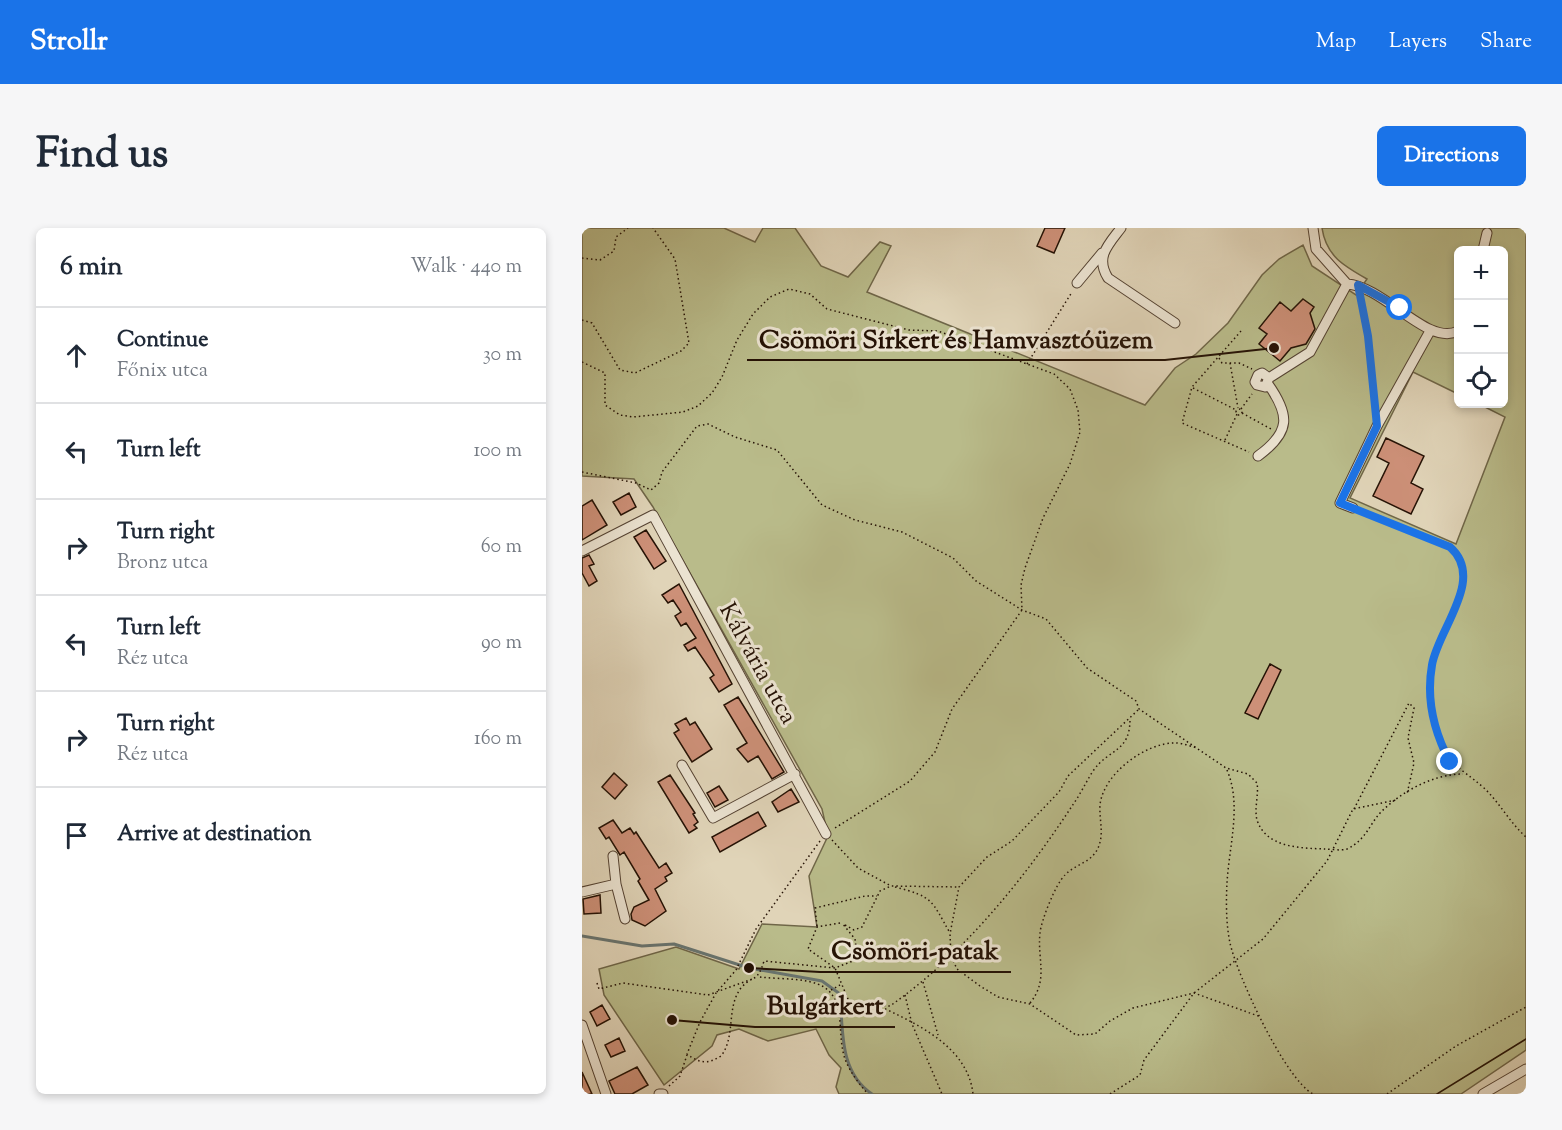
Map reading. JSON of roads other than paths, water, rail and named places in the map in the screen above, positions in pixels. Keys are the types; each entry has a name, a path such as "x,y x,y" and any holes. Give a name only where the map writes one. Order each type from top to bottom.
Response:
{"street":[{"path":"1077,283 1121,228"},
{"path":"1313,228 1316,249 1347,284 1358,285 1400,308 1430,331 1454,334"},
{"path":"1484,246 1486,233"},
{"path":"1103,251 1101,260 1108,278 1175,323"},
{"path":"1258,456 1273,445 1280,433 1284,406 1268,381 1266,375 1258,375 1256,378 1257,386 1265,387 1268,381 1310,352 1347,284"},
{"path":"1353,508 1340,503 1377,426 1430,331"},
{"name":"Kálvária utca","path":"582,551 653,515 826,834"},
{"path":"682,765 713,818 795,774"},
{"path":"613,856 616,884 625,919"},
{"path":"582,892 616,884"},
{"path":"582,1025 606,1094"},
{"path":"1483,1094 1526,1069"}],"waterway":[{"path":"582,936 642,946 674,944 749,968 822,981 840,994 843,1036 848,1062 861,1085 872,1094"}],"tram line":[{"path":"1437,1094 1526,1039"}],"place":[{"name":"Csömöri Sírkert és Hamvasztóüzem","path":"1274,348"},
{"name":"Csömöri-patak","path":"749,968"},
{"name":"Bulgárkert","path":"672,1020"}]}
